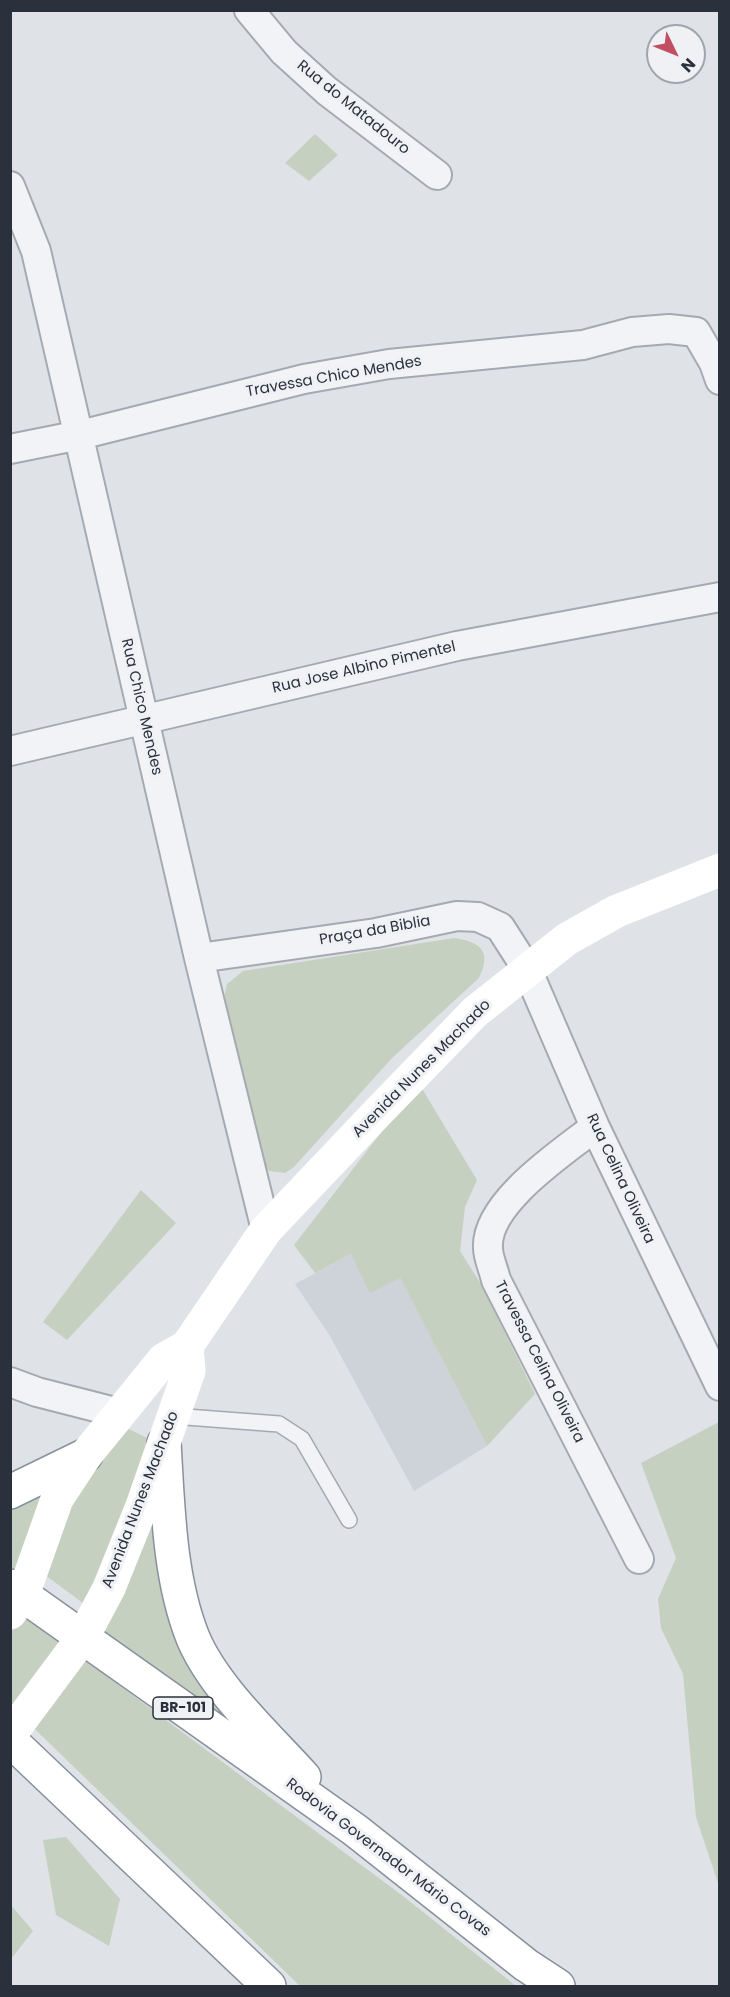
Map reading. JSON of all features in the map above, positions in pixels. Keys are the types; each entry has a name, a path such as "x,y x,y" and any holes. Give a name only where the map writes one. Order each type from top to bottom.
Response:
{"main road":[{"name":"Avenida Nunes Machado","path":"15,1598 57,1499 86,1455 164,1359 187,1346 266,1230 475,1012 567,939 617,911 720,870"},
{"name":"Avenida Nunes Machado","path":"10,1735 83,1637 110,1588 189,1371 187,1346"},
{"path":"169,1430 175,1570 194,1639 218,1680 313,1787 355,1830"},
{"path":"10,1492 86,1455"},
{"name":"Rodovia Governador Mário Covas","path":"15,1598 83,1637 355,1830 526,1965 558,1986"},
{"path":"10,1740 269,1986"}],"street":[{"name":"Rua do Matadouro","path":"249,10 284,52 327,91 437,175"},
{"name":"Rua Chico Mendes","path":"10,186 36,251 199,958 266,1230"},
{"name":"Travessa Chico Mendes","path":"10,449 80,435 252,391 389,364 583,345 633,332 669,329 696,333 714,363 720,380"},
{"name":"Rua Jose Albino Pimentel","path":"10,751 457,646 720,597"},
{"name":"Praça da Biblia","path":"199,958 376,933 457,916 478,917 500,927 527,969"},
{"name":"Rua Celina Oliveira","path":"527,969 595,1127 720,1386"},
{"name":"Travessa Celina Oliveira","path":"595,1127 536,1173 506,1205 492,1226 488,1248 496,1280 639,1559"},
{"path":"10,1382 37,1392 119,1413"}],"lane":[{"path":"169,1430 279,1424 302,1439 349,1520"}],"shaded area":[{"path":"351,1254 400,1278 487,1446 414,1491 330,1336 295,1284"}],"green space":[{"path":"315,134 338,155 309,181 285,163"},
{"path":"454,938 471,942 482,949 484,961 479,978 392,1058 294,1167 285,1173 269,1171 263,1162 223,1003 227,984 243,971"},
{"path":"421,1087 477,1180 465,1207 460,1251 481,1284 535,1394 487,1446 400,1278 370,1293 351,1254 315,1273 294,1245 394,1116"},
{"path":"141,1190 176,1223 67,1340 43,1322"},
{"path":"719,1422 719,1886 696,1817 683,1674 661,1628 658,1599 676,1558 641,1463"},
{"path":"127,1428 151,1440 91,1609 45,1575 63,1501"},
{"path":"52,1484 21,1574 11,1567 11,1500"},
{"path":"159,1487 165,1566 294,1775 100,1635"},
{"path":"11,1605 403,1896 516,1986 300,1986 11,1706"},
{"path":"66,1837 120,1899 109,1946 56,1915 43,1840"},
{"path":"10,1904 33,1931 11,1959 10,1959"}]}
